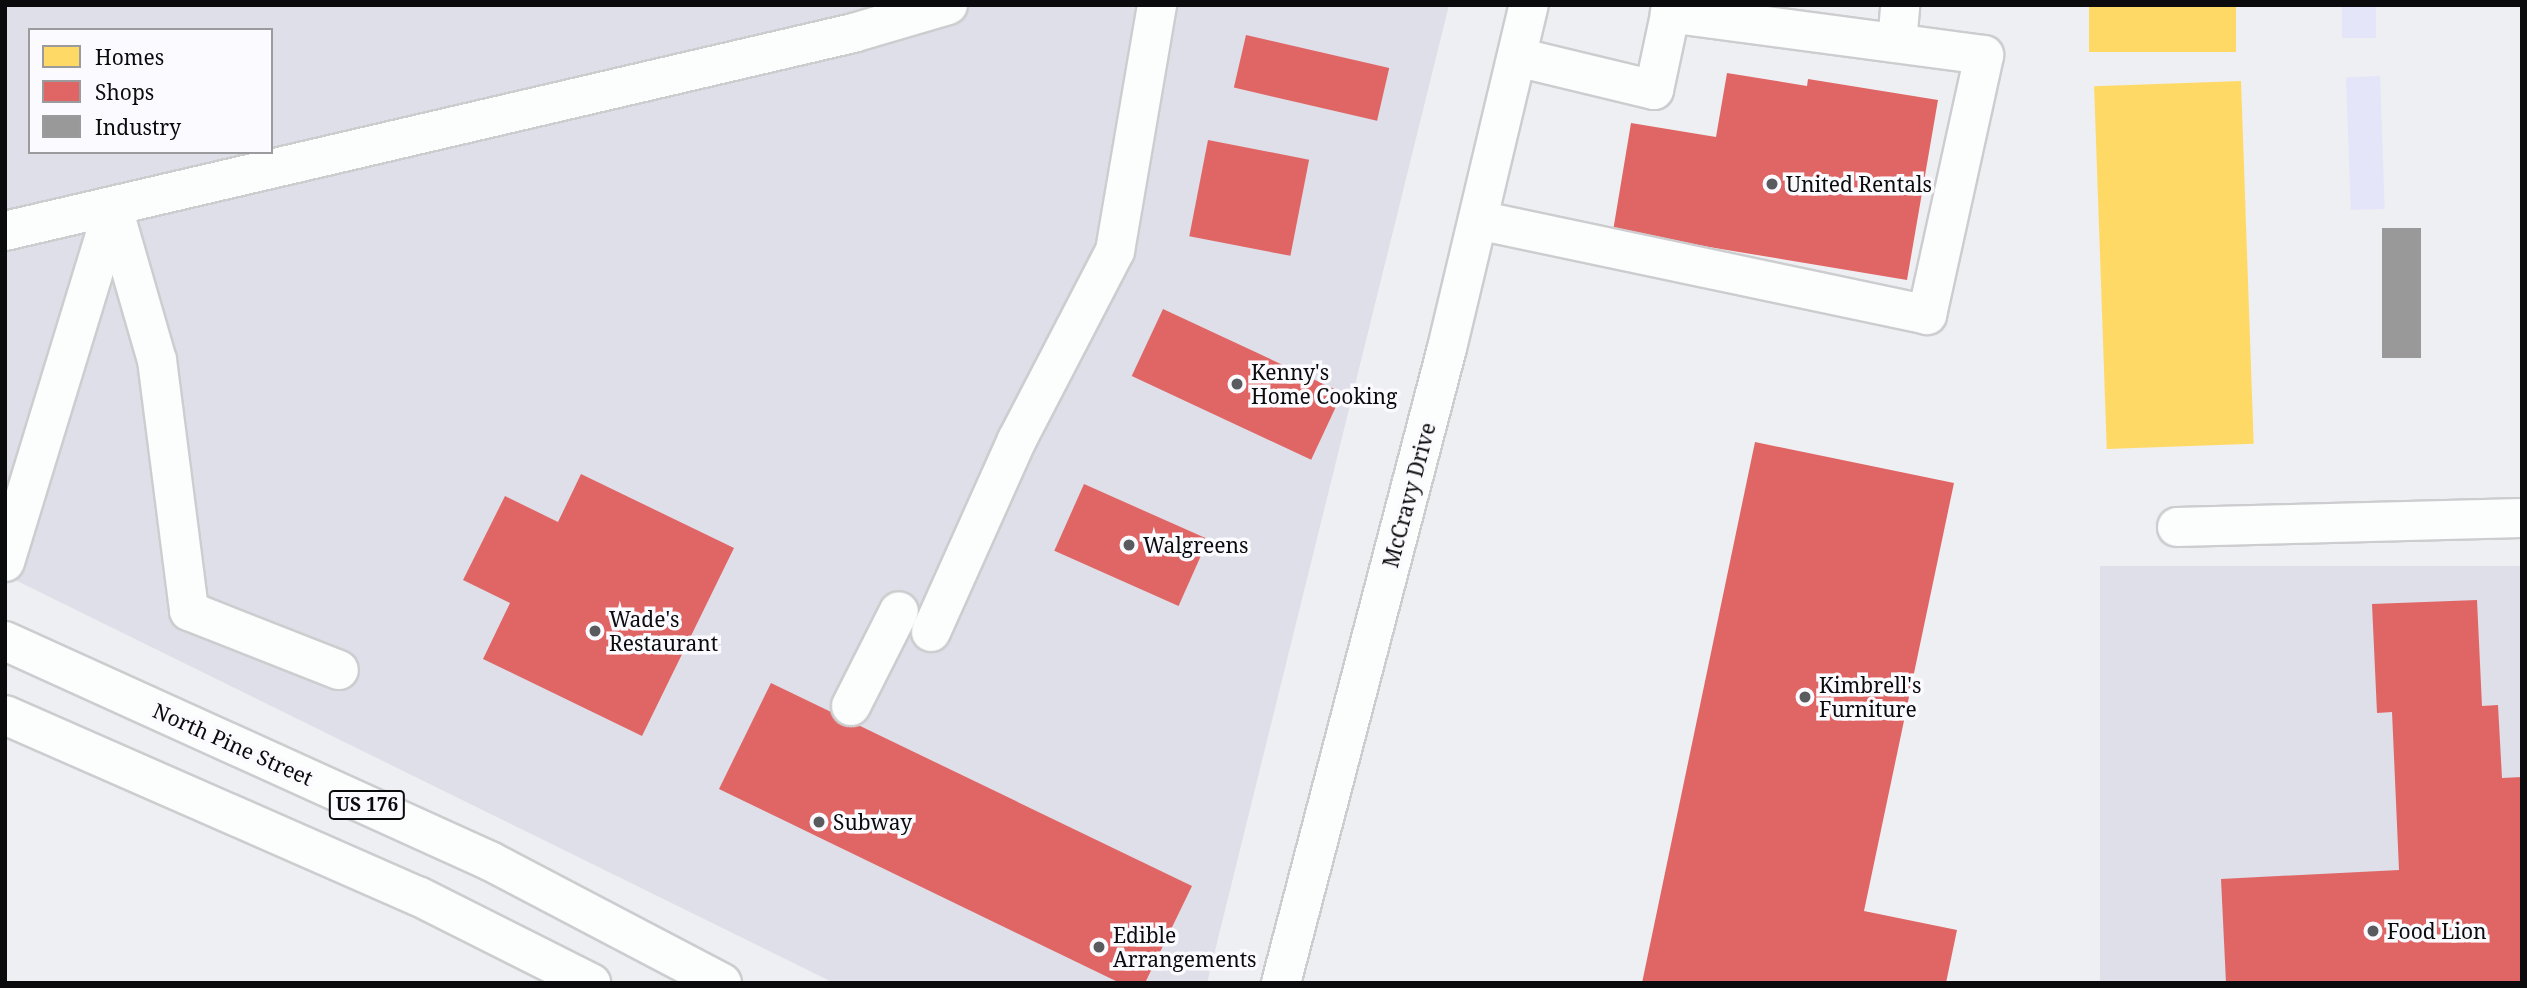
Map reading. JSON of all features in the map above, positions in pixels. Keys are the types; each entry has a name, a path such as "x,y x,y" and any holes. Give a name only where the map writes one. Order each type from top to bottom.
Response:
{"main road":[{"path":"5,232 853,33 948,5"},
{"path":"931,632 1017,440 1115,251 1157,5"},
{"name":"McCravy Drive","path":"1281,983 1478,220 1530,5"},
{"path":"1897,43 1900,5"},
{"path":"1478,220 1927,315 1984,55 1671,9 1654,90 1517,57"},
{"path":"113,208 157,360 189,611 339,670"},
{"path":"5,562 113,208"},
{"path":"2177,527 2522,518"},
{"path":"851,706 899,611"},
{"name":"North Pine Street","path":"5,641 490,861 722,983"},
{"path":"5,715 418,895 591,983"}],"shaded area":[{"path":"5,5 1449,5 1207,983 834,983 5,575"},
{"path":"2342,5 2376,5 2376,38 2342,38"},
{"path":"2380,76 2385,209 2351,210 2346,77"},
{"path":"2100,566 2522,566 2522,983 2100,983"}],"building: Homes":[{"path":"2089,5 2236,5 2236,52 2089,52"},
{"path":"2241,81 2254,444 2107,449 2094,86"}],"building: Shops":[{"path":"1246,35 1389,68 1377,121 1234,88"},
{"name":"United Rentals","path":"1727,73 1807,86 1808,79 1938,100 1907,280 1613,231 1631,123 1716,137"},
{"path":"1208,140 1309,160 1290,256 1189,236"},
{"name":"Kenny's Home Cooking","path":"1163,309 1342,393 1311,460 1132,376"},
{"name":"Kimbrell's Furniture","path":"1755,442 1954,483 1864,911 1957,930 1946,983 1642,983"},
{"name":"Wade's Restaurant","path":"581,474 734,548 642,736 483,659 510,603 463,580 505,496 558,522"},
{"name":"Walgreens","path":"1084,484 1208,539 1179,606 1054,551"},
{"path":"2477,600 2482,706 2498,705 2502,778 2522,777 2522,983 2226,983 2221,879 2399,870 2392,712 2377,713 2372,604"},
{"path":"771,683 1192,886 1145,983 1120,983 719,789"}],"building: Industry":[{"path":"2382,228 2421,228 2421,358 2382,358"}],"place":[{"name":"United Rentals","path":"1772,184"},
{"name":"Kenny's Home Cooking","path":"1237,384"},
{"name":"Walgreens","path":"1129,545"},
{"name":"Wade's Restaurant","path":"595,631"},
{"name":"Kimbrell's Furniture","path":"1805,697"},
{"name":"Subway","path":"819,822"},
{"name":"Food Lion","path":"2373,931"},
{"name":"Edible Arrangements","path":"1099,947"}]}
